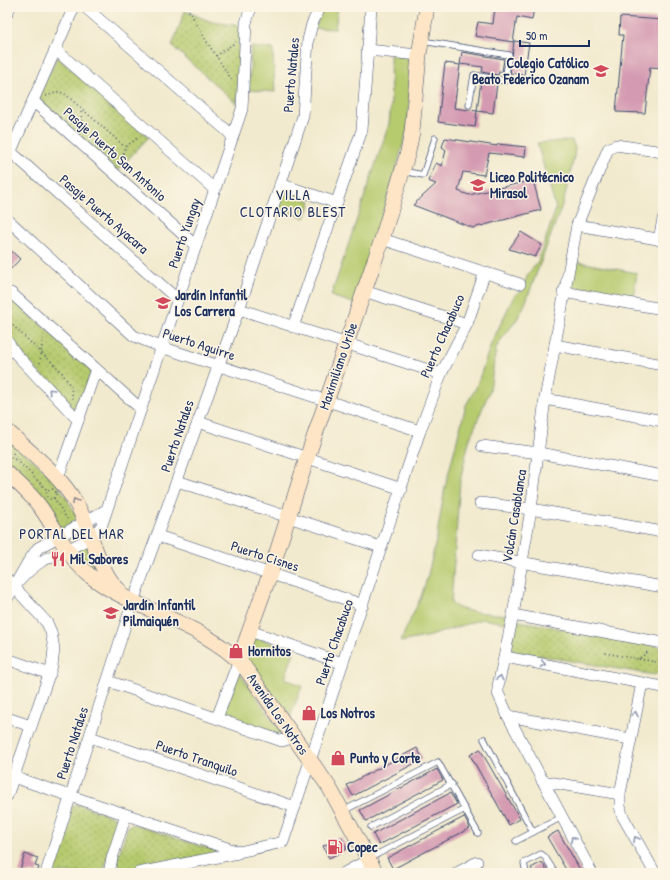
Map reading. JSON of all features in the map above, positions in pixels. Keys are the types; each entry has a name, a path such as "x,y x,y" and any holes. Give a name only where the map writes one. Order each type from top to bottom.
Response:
{"main road":[{"name":"Maximiliano Uribe","path":"239,660 270,574 307,458 382,240 402,171 412,132 420,48 427,7"},
{"name":"Avenida Los Notros","path":"7,431 58,478 70,494 89,529 102,565 111,582 121,592 134,601"},
{"name":"Avenida Los Notros","path":"7,473 37,502 67,550 79,566 93,578 134,601 207,637 239,660 329,787 376,873"}],"street":[{"path":"9,156 74,7"},
{"path":"85,7 234,136"},
{"name":"Puerto Yungay","path":"89,529 101,528 214,189 234,136 242,109 244,94 245,36 247,16 251,7"},
{"name":"Puerto Natales","path":"46,873 134,601 217,365 239,309 304,116 308,40 312,24 320,7"},
{"path":"293,327 362,130 371,7"},
{"path":"367,50 420,48"},
{"path":"56,50 214,189"},
{"name":"Pasaje Puerto San Antonio","path":"33,101 196,246"},
{"name":"Volcán Casablanca","path":"592,873 508,716 498,693 531,509 545,399 563,292 577,225 608,149 616,145 663,152"},
{"name":"Pasaje Puerto Ayacara","path":"9,156 177,299"},
{"path":"280,184 337,203"},
{"path":"577,225 661,240 663,219"},
{"name":"Puerto Aguirre","path":"7,220 134,336 161,347 326,402 420,431"},
{"path":"382,240 520,284"},
{"name":"Puerto Chacabuco","path":"239,852 283,842 342,663 363,605 381,547 402,489 420,431 441,374 467,324 485,272"},
{"path":"364,291 467,324"},
{"path":"7,292 10,293 141,409"},
{"path":"563,292 663,309"},
{"path":"239,309 441,374"},
{"path":"7,342 16,354 78,420"},
{"path":"555,345 663,364"},
{"path":"58,478 96,369"},
{"path":"545,399 663,421"},
{"path":"198,422 402,489"},
{"path":"482,446 539,453 663,476"},
{"path":"177,481 381,547"},
{"path":"480,503 531,509 663,532"},
{"path":"7,599 11,583 36,551 59,536 89,529"},
{"path":"11,583 41,562 67,550 89,529"},
{"name":"Puerto Cisnes","path":"158,536 363,605"},
{"path":"479,555 663,587"},
{"path":"7,796 10,776 31,726 50,674 54,649 51,632 42,616 11,583"},
{"path":"513,615 661,643"},
{"path":"250,630 342,663"},
{"path":"505,657 642,683 663,684"},
{"path":"7,659 50,674"},
{"name":"Maximiliano Uribe","path":"217,718 239,660"},
{"path":"108,681 282,741 295,737"},
{"path":"642,683 620,794 620,806 622,815 654,873"},
{"path":"508,716 630,739"},
{"path":"7,718 31,726"},
{"name":"Puerto Tranquilo","path":"90,737 295,807"},
{"path":"10,776 239,852"},
{"path":"542,780 620,794"},
{"path":"109,873 112,858 126,815"},
{"path":"138,873 239,852"},
{"path":"344,873 368,860"},
{"path":"457,873 478,862"}],"lane":[{"path":"420,48 509,55 505,81 474,75 469,105"},
{"path":"402,171 423,175 435,138"},
{"path":"484,739 533,832"},
{"path":"343,811 436,762 440,763 478,834"},
{"path":"371,827 452,784"},
{"path":"368,860 465,809"},
{"path":"516,841 562,817"},
{"path":"526,873 524,863 541,854 545,857 555,873"}],"path":[{"path":"187,7 216,56 244,94"},
{"path":"216,56 245,36"},
{"path":"33,101 58,92 69,97 125,147"},
{"path":"79,142 82,130 81,108"},
{"path":"117,176 125,147 135,139 153,135"},
{"path":"7,320 61,372 71,387 78,420"},
{"path":"38,377 45,324"},
{"path":"10,449 19,462 48,490"},
{"path":"7,456 19,462"},
{"path":"48,490 51,488 55,491 56,495 54,498 68,521"},
{"path":"48,490 46,497 50,499 54,498"},
{"path":"638,658 661,643"},
{"path":"605,653 663,662"}],"green space":[{"path":"324,7 338,7 335,29 315,28"},
{"path":"185,11 212,22 241,26 237,104 172,46"},
{"path":"251,47 273,49 275,92 249,90"},
{"path":"390,55 412,58 408,128 356,304 331,296 389,124 391,104"},
{"path":"57,57 149,137 117,171 37,98"},
{"path":"572,140 575,148 574,157 564,200 525,304 516,321 496,348 490,390 469,441 460,481 451,603 461,609 469,611 507,615 505,623 482,619 430,636 400,642 421,597 428,575 436,541 445,487 466,405 476,388 491,344 514,296 522,290 528,274 538,261 556,209 537,143"},
{"path":"283,191 311,201 305,218 277,208"},
{"path":"574,261 637,273 633,298 569,286"},
{"path":"7,295 89,366 91,372 78,411 75,411 19,351 7,335"},
{"path":"7,438 55,479 79,519 62,529 7,467"},
{"path":"89,542 109,584 74,550"},
{"path":"519,621 659,646 663,658 661,670 654,675 513,651 511,645 516,622"},
{"path":"259,638 294,652 285,678 302,686 289,720 244,659 251,639"},
{"path":"239,672 285,737 223,716"},
{"path":"77,804 116,818 116,831 103,873 50,873 69,809"},
{"path":"133,824 219,852 214,855 117,873 114,870 128,826"}],"building":[{"path":"495,7 534,7 532,20 517,17 513,42 475,36 478,22 493,24"},
{"path":"620,17 663,20 663,68 650,67 645,113 616,112 623,35 619,35"},
{"path":"514,41 529,43 524,75 510,73"},
{"path":"462,52 504,59 502,72 499,72 498,75 482,72 483,67 460,64"},
{"path":"445,63 460,65 454,108 477,111 475,127 438,122"},
{"path":"481,81 497,84 493,113 477,111"},
{"path":"445,138 497,146 498,144 526,147 525,157 489,153 484,175 463,172 458,191 469,195 533,180 541,210 473,228 413,205 436,184 428,181 436,163 442,166 446,150 442,147"},
{"path":"521,232 542,245 535,257 509,249"},
{"path":"7,247 20,259 7,273"},
{"path":"417,748 423,759 353,796 347,785"},
{"path":"480,749 520,819 509,825 470,755"},
{"path":"437,769 443,780 366,821 360,810"},
{"path":"450,793 457,804 379,845 373,834"},
{"path":"464,817 470,828 393,869 387,858"},
{"path":"558,831 582,873 568,873 547,837"},
{"name":"Copec","path":"341,837 347,849 329,858 323,846"},
{"path":"25,854 38,858 35,866 39,867 37,873 19,873"},
{"path":"542,862 548,873 534,873 531,868"}],"place":[{"name":"Colegio Católico Beato Federico Ozanam","path":"601,71"},
{"name":"Liceo Politécnico Mirasol","path":"478,185"},
{"name":"Jardín Infantil Los Carrera","path":"163,303"},
{"name":"Mil Sabores","path":"58,559"},
{"name":"Jardín Infantil Pilmaiquén","path":"111,613"},
{"name":"Hornitos","path":"236,651"},
{"name":"Los Notros","path":"309,713"},
{"name":"Punto y Corte","path":"338,758"},
{"name":"Copec","path":"335,847"}],"district":[{"name":"VILLA CLOTARIO BLEST","path":"293,204"},
{"name":"PORTAL DEL MAR","path":"72,534"}]}
